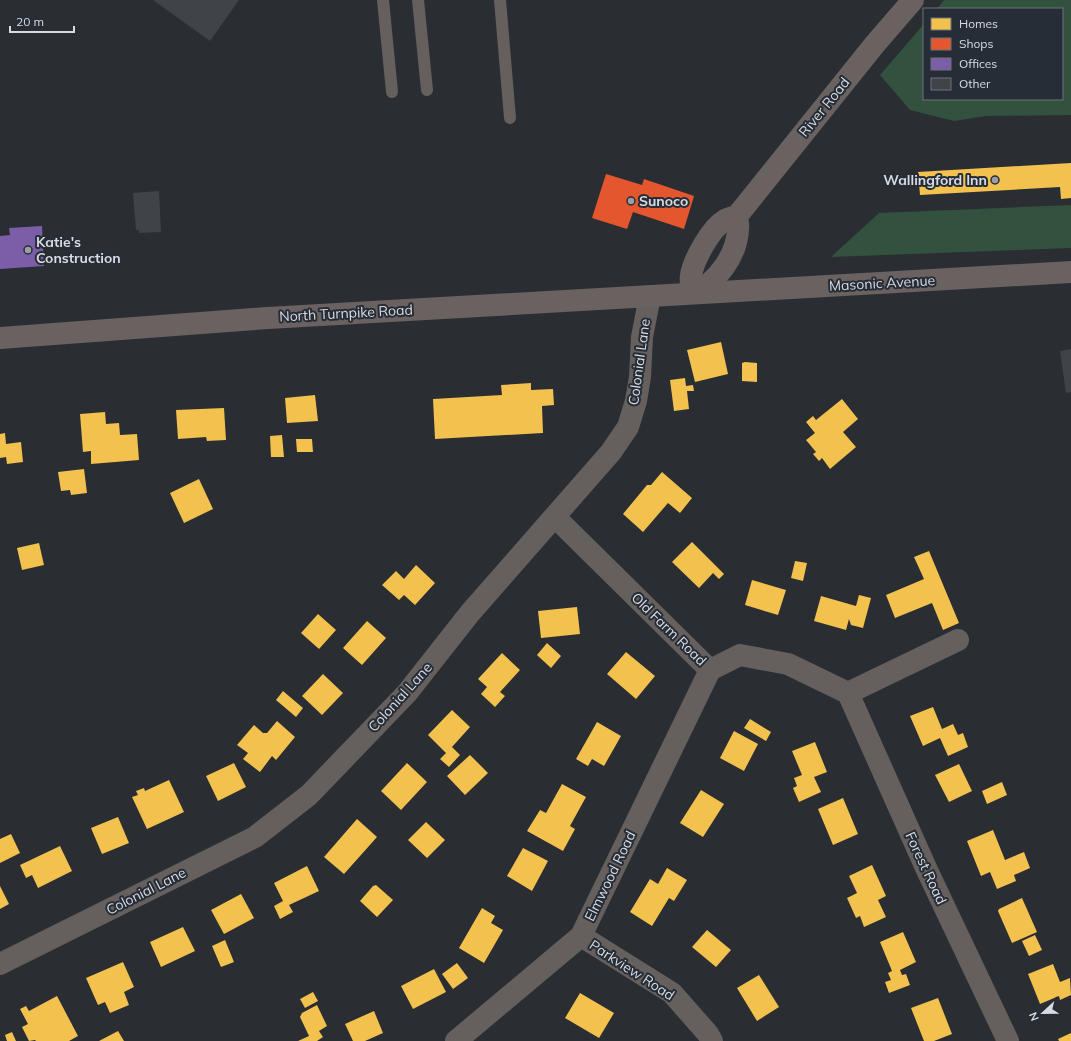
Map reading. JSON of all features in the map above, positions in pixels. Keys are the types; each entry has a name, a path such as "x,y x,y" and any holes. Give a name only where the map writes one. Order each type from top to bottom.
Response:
{"main road":[{"name":"River Road","path":"692,293 690,284 691,274 696,258 709,237 719,224 726,219 737,216 875,44 913,0"},
{"name":"Masonic Avenue","path":"692,293 1071,272"},
{"name":"North Turnpike Road","path":"0,338 268,318 692,293"}],"street":[{"name":"Colonial Lane","path":"0,964 255,837 309,795 407,693 470,613 611,452 628,427 636,401 640,377 642,337 650,296"},
{"name":"Old Farm Road","path":"554,517 710,670 740,655 788,664 848,693"},
{"path":"848,693 958,640"},
{"name":"Elmwood Road","path":"456,1041 581,936 710,670"},
{"name":"Forest Road","path":"848,693 926,868 1008,1041"},
{"name":"Parkview Road","path":"581,936 672,993 708,1034 712,1041"}],"lane":[{"path":"383,0 392,92"},
{"path":"418,0 427,90"},
{"path":"500,0 510,118"}],"green space":[{"path":"944,0 1071,0 1071,115 986,116 954,121 910,110 880,75 923,25 923,100 1063,100 1063,8 938,8"},
{"path":"1071,205 1071,248 831,257 879,213"}],"building: Homes":[{"name":"Wallingford Inn","path":"1071,163 1071,198 1061,199 1060,187 920,195 918,172"},
{"path":"721,342 728,374 695,382 687,350"},
{"path":"742,363 757,363 757,382 742,381"},
{"path":"685,378 686,386 693,385 694,391 687,391 689,409 674,411 670,380"},
{"path":"531,383 531,390 553,389 554,405 542,406 543,433 435,439 433,399 502,395 501,385"},
{"path":"315,395 318,421 287,423 285,398"},
{"path":"842,399 858,419 843,432 856,447 830,469 822,458 819,461 813,454 816,452 806,440 815,433 806,422 813,416 816,420"},
{"path":"224,408 226,440 207,441 206,437 178,439 176,410"},
{"path":"105,412 106,424 119,423 120,435 137,434 139,460 91,464 91,451 83,452 80,414"},
{"path":"5,433 6,444 21,442 23,462 7,464 6,457 0,458 0,434"},
{"path":"282,435 284,457 271,457 270,436"},
{"path":"296,439 312,439 313,452 297,452"},
{"path":"84,469 87,493 71,495 70,490 61,491 58,472"},
{"path":"662,472 692,498 680,513 668,503 643,532 623,514 647,485 651,485"},
{"path":"199,479 213,509 184,523 170,493"},
{"path":"692,542 724,574 719,579 713,573 699,588 672,562"},
{"path":"39,543 44,565 22,570 17,548"},
{"path":"929,551 959,623 943,630 932,603 895,618 886,595 924,579 914,557"},
{"path":"795,561 807,563 803,581 791,578"},
{"path":"416,565 435,583 415,605 404,595 399,600 382,585 396,571 404,579"},
{"path":"752,580 786,590 778,615 745,605"},
{"path":"859,595 871,598 863,628 851,625 849,619 846,630 814,621 821,596 856,606"},
{"path":"577,607 580,634 541,638 538,611"},
{"path":"318,614 336,630 319,649 301,633"},
{"path":"367,621 386,638 362,665 343,648"},
{"path":"547,643 561,656 551,668 537,655"},
{"path":"626,652 655,676 636,699 607,674"},
{"path":"502,653 520,670 500,692 505,696 495,707 481,694 487,687 478,679"},
{"path":"323,674 343,693 322,715 302,696"},
{"path":"283,691 303,708 296,717 276,700"},
{"path":"933,707 942,729 953,724 958,735 963,733 968,747 948,756 940,738 923,746 910,716"},
{"path":"452,710 470,727 452,747 460,755 449,767 440,759 446,753 428,735"},
{"path":"750,719 771,732 766,741 744,728"},
{"path":"277,721 295,737 276,760 272,756 260,772 243,759 248,753 237,745 254,725 263,733 267,733"},
{"path":"597,722 621,736 604,766 592,759 588,766 576,759"},
{"path":"734,731 758,744 744,771 720,758"},
{"path":"815,742 827,772 814,777 821,792 799,802 793,788 797,786 794,778 802,775 792,751"},
{"path":"470,755 488,773 465,795 447,776"},
{"path":"234,763 246,787 218,801 206,776"},
{"path":"407,763 427,782 401,810 381,791"},
{"path":"959,764 972,791 949,802 935,775"},
{"path":"169,780 184,812 147,829 132,797 138,795 136,791 144,788 145,791"},
{"path":"1002,782 1007,795 987,804 982,791"},
{"path":"562,784 586,797 570,826 575,829 563,851 527,831 540,810 546,813"},
{"path":"701,790 724,804 703,837 680,823"},
{"path":"843,798 858,834 833,845 818,809"},
{"path":"118,817 129,843 102,854 91,828"},
{"path":"357,819 377,837 344,874 324,857"},
{"path":"426,822 445,840 427,858 408,840"},
{"path":"993,830 1005,860 1024,852 1030,868 1014,875 1016,881 997,889 990,872 981,876 967,841"},
{"path":"11,834 20,853 0,863 0,839"},
{"path":"60,846 72,871 38,888 32,875 26,878 20,865"},
{"path":"523,848 548,861 532,891 507,876"},
{"path":"872,865 886,896 878,900 886,917 864,927 860,916 856,918 847,898 857,893 849,876"},
{"path":"307,866 319,891 289,905 293,912 280,919 274,906 283,901 274,883"},
{"path":"667,868 687,880 674,901 669,898 652,926 630,912 650,879 658,884"},
{"path":"376,885 393,900 377,917 360,901 373,886"},
{"path":"0,886 9,904 0,909"},
{"path":"241,894 254,918 224,934 211,910"},
{"path":"1022,898 1037,932 1012,943 998,911 999,909"},
{"path":"482,908 495,916 491,923 503,930 484,963 459,948"},
{"path":"183,927 195,951 161,967 150,942"},
{"path":"707,930 731,950 716,967 692,947"},
{"path":"903,932 916,962 900,970 902,975 906,974 910,985 889,993 885,982 891,980 888,973 892,971 880,942"},
{"path":"1035,935 1042,950 1029,956 1022,941"},
{"path":"225,940 234,962 221,967 212,946"},
{"path":"123,962 134,987 124,992 129,1005 110,1013 105,1002 98,1005 86,978"},
{"path":"457,963 468,978 453,989 442,974"},
{"path":"1053,964 1060,982 1070,978 1071,995 1060,1000 1059,996 1040,1004 1028,974"},
{"path":"434,969 446,992 413,1009 401,986"},
{"path":"759,975 779,1007 757,1021 737,988"},
{"path":"313,992 318,1001 305,1008 300,999"},
{"path":"580,993 614,1013 599,1038 565,1018"},
{"path":"57,996 78,1036 69,1041 29,1041 22,1027 28,1024 20,1009 26,1006 29,1011"},
{"path":"938,998 952,1034 934,1041 924,1041 911,1008"},
{"path":"317,1005 327,1026 319,1031 323,1037 317,1041 298,1041 309,1036 300,1017 302,1013"},
{"path":"374,1011 383,1033 365,1041 353,1041 345,1024"},
{"path":"118,1031 124,1041 99,1041"},
{"path":"12,1032 16,1041 7,1041 5,1035"},
{"path":"1071,1033 1071,1041 1059,1041 1058,1039"}],"building: Shops":[{"path":"606,174 642,185 644,179 694,196 684,229 633,212 627,229 592,218"}],"building: Offices":[{"path":"42,226 44,266 0,269 0,236 10,235 9,228"}],"building: Other":[{"path":"153,0 239,0 210,41"},
{"path":"159,191 161,232 139,233 139,230 136,230 133,193"},
{"path":"1071,349 1071,392 1066,393 1060,351"}],"place":[{"name":"Wallingford Inn","path":"995,180"},
{"name":"Sunoco","path":"631,201"},
{"name":"Katie's Construction","path":"28,250"}]}
